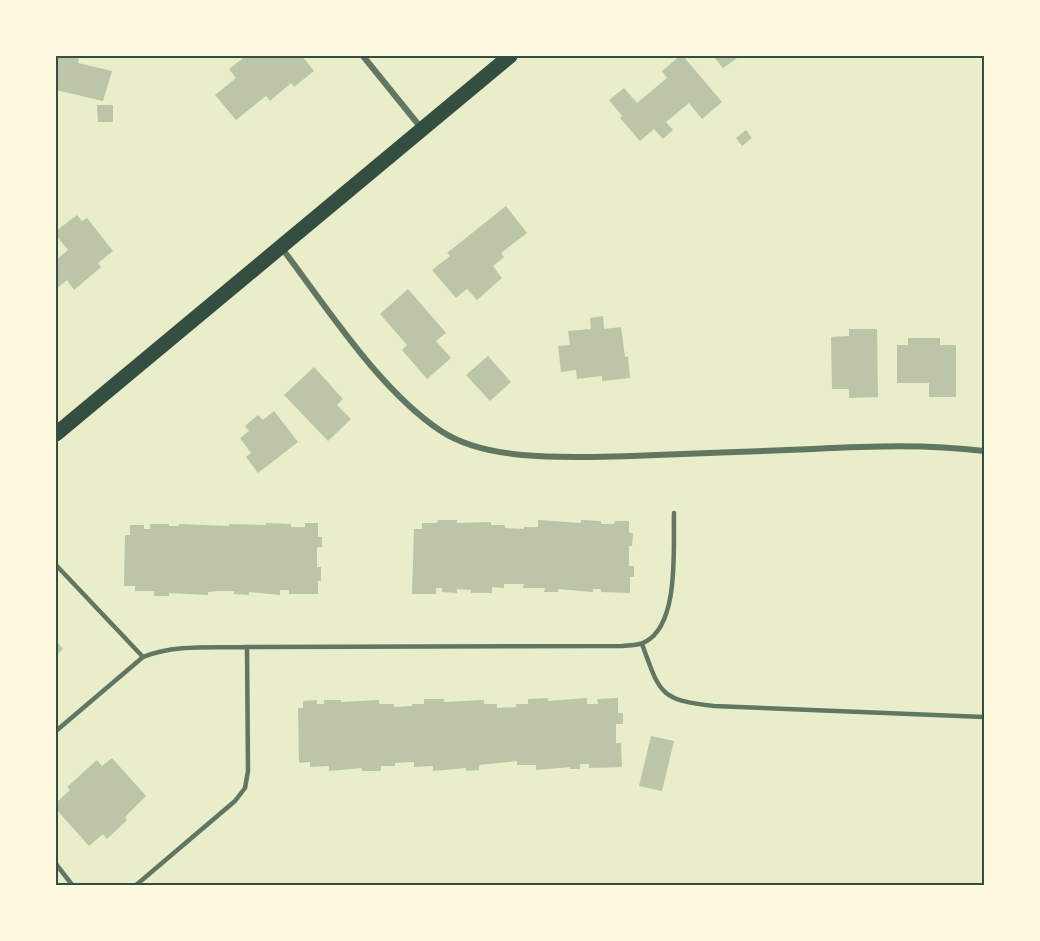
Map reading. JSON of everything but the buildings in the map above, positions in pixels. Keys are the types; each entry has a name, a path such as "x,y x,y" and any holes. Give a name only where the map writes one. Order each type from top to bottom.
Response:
{"main road":[{"path":"56,434 510,56"}],"street":[{"path":"363,56 422,129"},
{"path":"281,246 365,358 389,384 440,430 470,446 488,451 518,454 595,456 903,445 984,451"}],"lane":[{"path":"56,731 143,657 174,648 642,644 651,639 664,618 672,597 674,513"},
{"path":"56,565 143,657"},
{"path":"642,644 656,682 664,693 689,704 984,717"},
{"path":"135,885 235,801 245,788 249,750 247,647"},
{"path":"56,864 73,885"}]}
